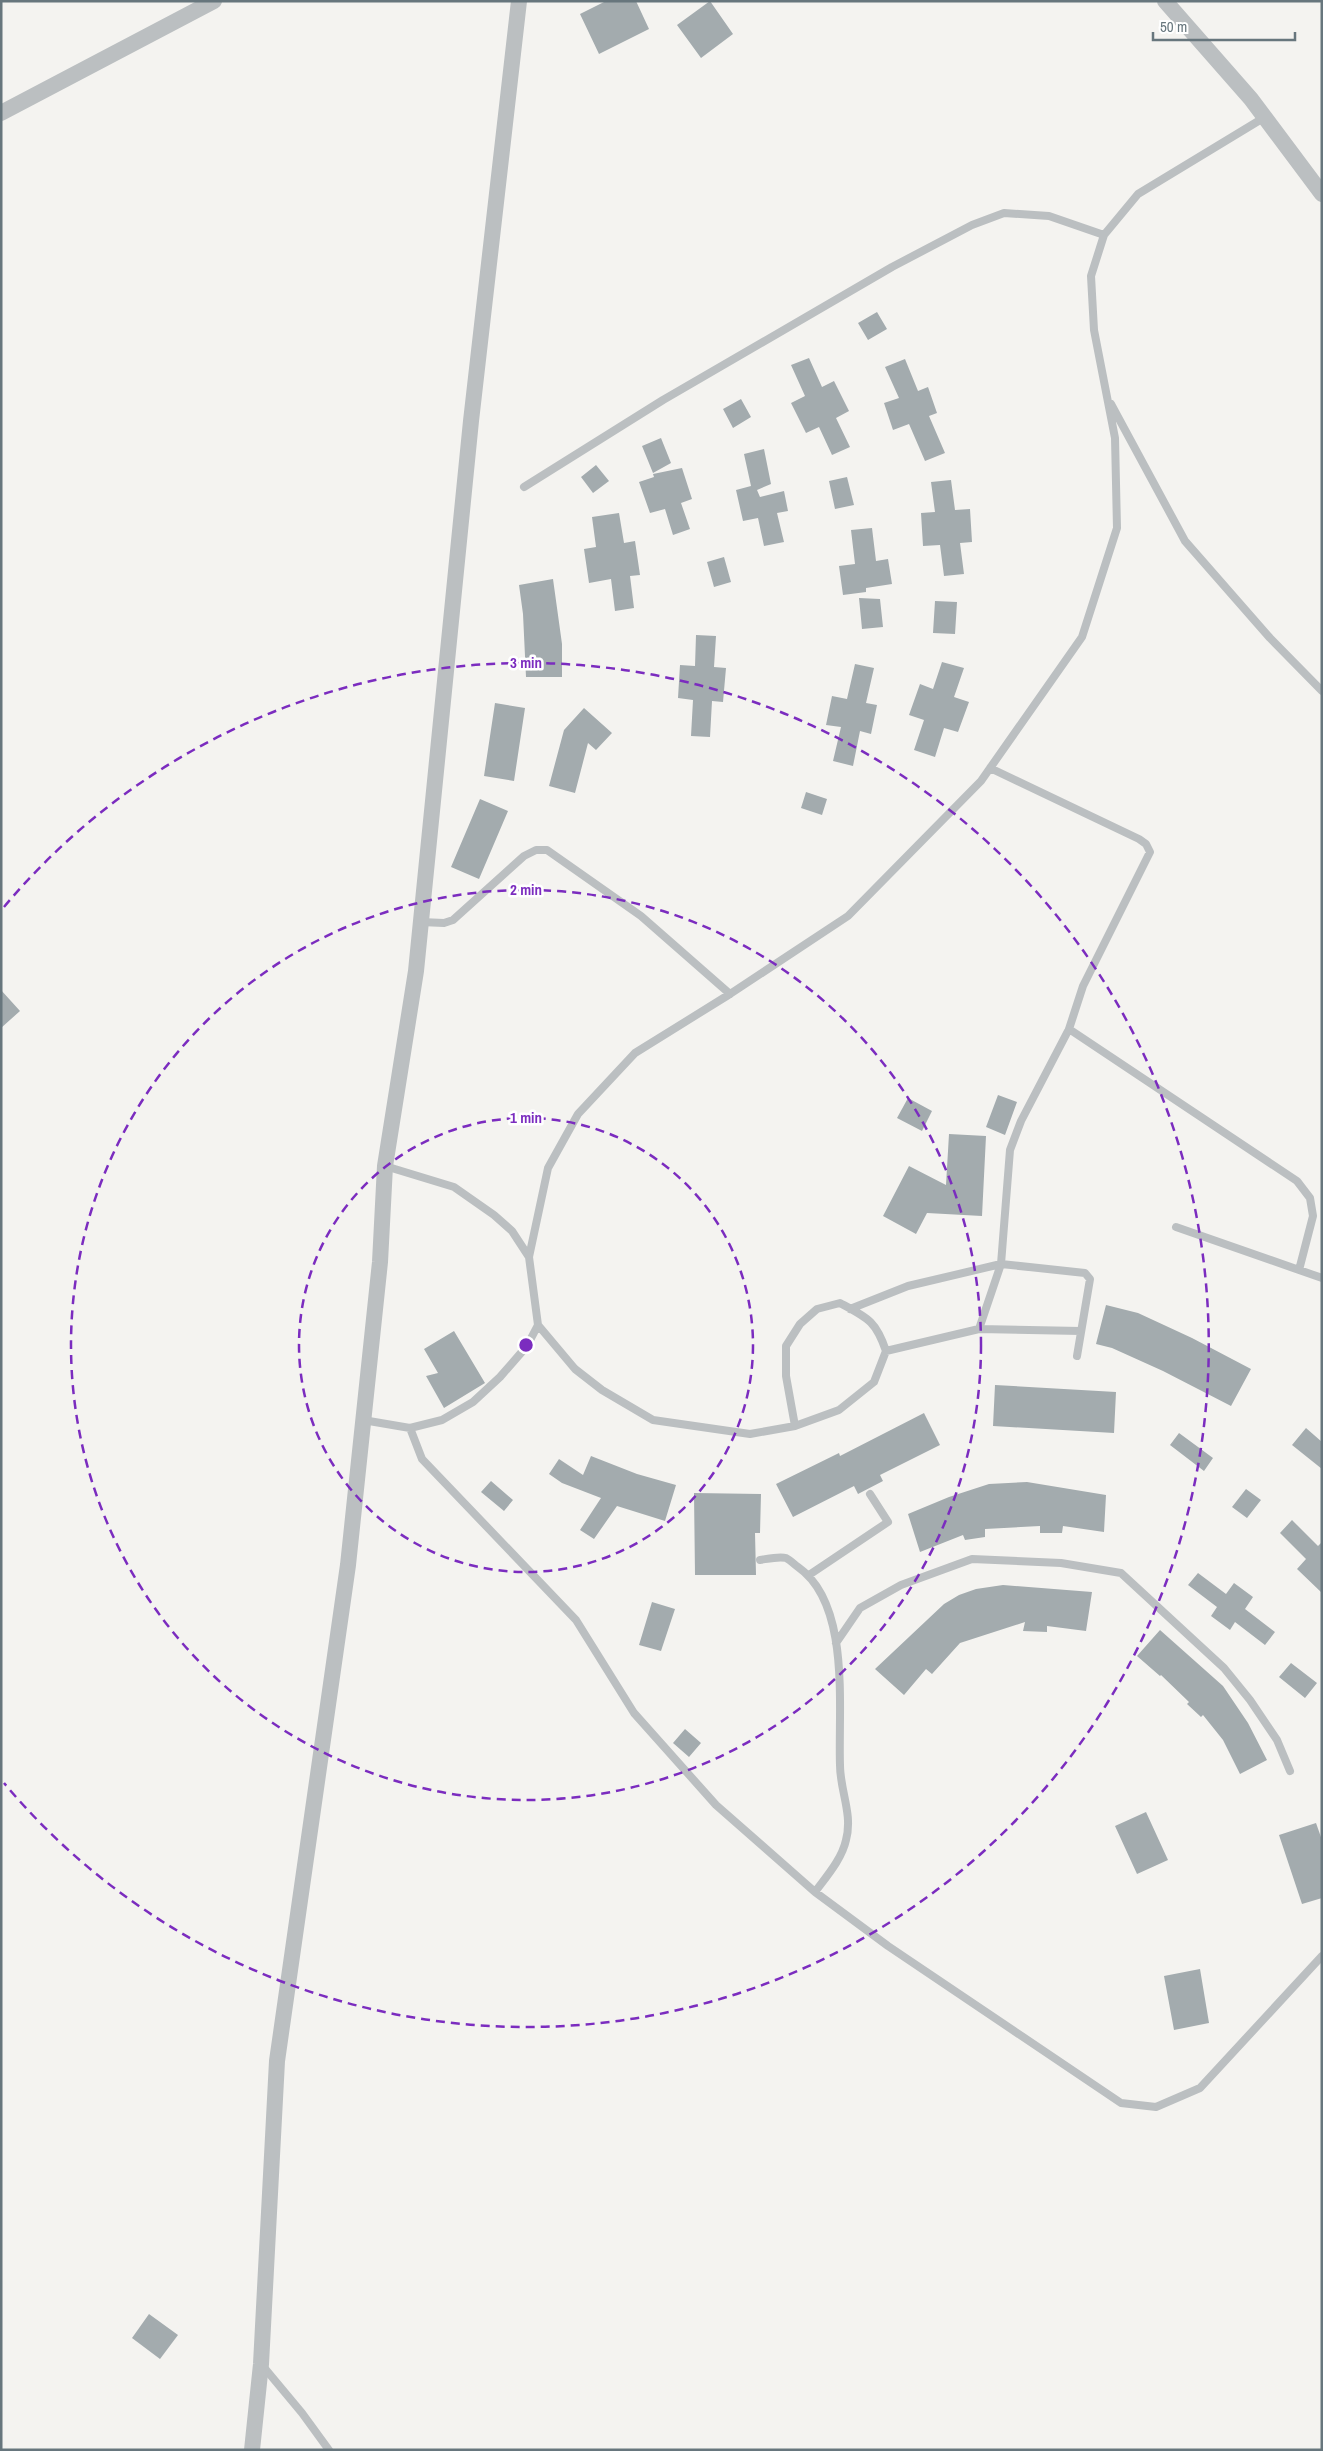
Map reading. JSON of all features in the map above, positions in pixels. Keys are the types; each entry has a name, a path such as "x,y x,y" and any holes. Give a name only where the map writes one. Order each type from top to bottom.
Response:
{"street":[{"path":"1,113 214,1"},
{"path":"252,2450 260,2364 277,2061 348,1565 380,1262 385,1166 416,971 471,421 519,1"},
{"path":"1165,1 1265,117 1322,194"}],"lane":[{"path":"795,1426 786,1376 786,1346 800,1324 817,1309 840,1303 867,1317 879,1331 886,1351 874,1382 840,1410 795,1426 750,1434 653,1420 602,1390 575,1369 538,1325 529,1257 548,1168 578,1114 635,1053 730,994 848,916 981,781 1082,637 1116,528 1115,438 1094,330 1092,276 1104,235 1138,194 1265,117"},
{"path":"524,487 714,371 892,267 972,225 1004,213 1048,216 1104,235"},
{"path":"1107,398 1185,541 1270,638 1322,691"},
{"path":"979,1329 1001,1264 1010,1150 1021,1121 1069,1029 1082,986 1150,852 1146,844 1139,839 990,768"},
{"path":"421,922 444,923 453,920 524,856 536,850 548,850 641,916 730,994"},
{"path":"1069,1029 1297,1181 1310,1198 1313,1216 1299,1270"},
{"path":"385,1166 454,1187 494,1214 512,1231 529,1257"},
{"path":"1176,1227 1322,1278"},
{"path":"850,1308 908,1286 1001,1264 1075,1271 1088,1275 1090,1279 1077,1356"},
{"path":"363,1420 410,1428 442,1420 473,1402 500,1377 527,1346 538,1325"},
{"path":"886,1351 979,1329 1081,1331"},
{"path":"410,1428 422,1459 576,1620 634,1713 716,1805 815,1892 904,1957 1122,2103 1156,2108 1200,2088 1322,1956"},
{"path":"809,1575 888,1522 870,1494"},
{"path":"760,1560 785,1558 809,1575 828,1607 836,1643 840,1698 840,1768 849,1813 846,1842 832,1868 815,1892"},
{"path":"836,1643 860,1608 901,1586 972,1558 1061,1563 1121,1574 1224,1668 1250,1700 1277,1740 1290,1771"},
{"path":"260,2364 302,2413 329,2450"}],"building":[{"path":"606,1 636,1 649,29 599,54 580,14"},
{"path":"710,1 733,34 701,58 677,25"},
{"path":"877,312 887,329 868,340 858,323"},
{"path":"809,358 822,387 834,381 849,411 836,418 850,447 832,455 819,427 806,433 791,403 805,396 791,365"},
{"path":"905,359 918,391 928,387 937,413 929,416 945,453 925,461 909,424 893,430 884,403 899,398 885,367"},
{"path":"741,399 751,417 733,428 723,409"},
{"path":"661,438 671,463 653,473 642,446"},
{"path":"764,449 771,484 757,490 760,497 784,491 788,511 777,513 784,542 764,546 758,518 743,521 736,490 751,486 744,454"},
{"path":"596,465 609,481 593,493 581,477"},
{"path":"682,468 692,499 681,503 690,529 673,535 665,509 650,513 639,482 654,477 653,474"},
{"path":"847,477 854,505 835,509 829,481"},
{"path":"951,480 955,510 970,509 972,542 960,543 964,574 944,576 940,545 923,546 921,513 935,512 931,482"},
{"path":"619,513 624,543 635,541 640,575 630,576 634,608 615,611 611,579 589,583 584,549 596,547 592,517"},
{"path":"872,528 876,561 888,559 892,584 866,588 866,592 843,595 839,566 855,564 851,530"},
{"path":"724,557 731,582 714,587 707,562"},
{"path":"553,579 562,644 562,677 526,677 523,614 519,585"},
{"path":"859,598 880,599 883,627 862,629"},
{"path":"935,601 957,602 955,634 933,633"},
{"path":"696,635 716,636 714,667 726,668 723,702 712,701 710,737 691,736 693,700 678,698 680,665 695,666"},
{"path":"942,662 964,668 954,697 969,702 958,732 944,728 935,757 914,750 924,720 909,715 920,684 933,689"},
{"path":"855,664 874,668 866,703 877,705 871,734 860,731 853,766 833,761 841,727 826,725 832,696 847,699"},
{"path":"495,703 525,708 514,781 484,776"},
{"path":"584,708 612,733 596,750 588,743 575,793 549,786 564,730"},
{"path":"806,792 827,799 822,815 801,808"},
{"path":"480,799 508,811 479,879 451,867"},
{"path":"1,990 20,1011 1,1028"},
{"path":"998,1095 1017,1102 1005,1135 986,1127"},
{"path":"908,1098 932,1111 922,1131 897,1118"},
{"path":"949,1134 986,1136 982,1216 927,1213 916,1234 883,1216 909,1166 946,1185"},
{"path":"1106,1305 1138,1313 1192,1338 1251,1369 1231,1406 1163,1371 1112,1348 1096,1344"},
{"path":"454,1331 485,1383 444,1408 426,1376 438,1373 424,1349"},
{"path":"995,1385 1116,1392 1114,1433 993,1426"},
{"path":"924,1413 940,1445 880,1475 883,1481 858,1494 854,1486 793,1517 776,1484 839,1453 840,1456"},
{"path":"1306,1428 1322,1442 1322,1469 1292,1445"},
{"path":"1179,1433 1213,1458 1204,1471 1170,1445"},
{"path":"591,1456 637,1474 676,1485 665,1521 617,1506 594,1539 580,1530 601,1498 562,1483 549,1474 559,1459 583,1475"},
{"path":"491,1481 513,1500 504,1511 481,1492"},
{"path":"1027,1482 1106,1495 1104,1532 1063,1526 1062,1533 1040,1533 1040,1526 985,1529 985,1537 965,1540 963,1535 920,1552 908,1514 949,1497 989,1484"},
{"path":"1246,1489 1261,1500 1247,1518 1232,1507"},
{"path":"694,1493 761,1494 760,1533 755,1533 756,1575 695,1575"},
{"path":"1292,1520 1318,1546 1322,1542 1322,1593 1297,1569 1306,1559 1280,1533"},
{"path":"1198,1573 1226,1594 1234,1583 1253,1597 1245,1609 1275,1632 1265,1645 1235,1622 1230,1630 1211,1616 1217,1607 1188,1585"},
{"path":"1003,1585 1092,1592 1086,1631 1047,1626 1047,1632 1023,1631 1025,1622 960,1643 932,1674 926,1669 904,1695 875,1669 944,1604 959,1595 976,1589"},
{"path":"652,1602 675,1609 661,1651 639,1645"},
{"path":"1160,1630 1223,1686 1248,1723 1267,1760 1240,1774 1223,1740 1203,1715 1201,1717 1187,1704 1189,1702 1161,1675 1137,1656"},
{"path":"1291,1663 1317,1683 1305,1698 1279,1677"},
{"path":"685,1729 701,1743 689,1757 673,1743"},
{"path":"1146,1812 1168,1860 1137,1874 1115,1826"},
{"path":"1316,1823 1322,1840 1322,1898 1302,1904 1279,1835"},
{"path":"1200,1969 1209,2023 1174,2030 1164,1976"},
{"path":"149,2314 178,2335 160,2359 132,2338"}]}
